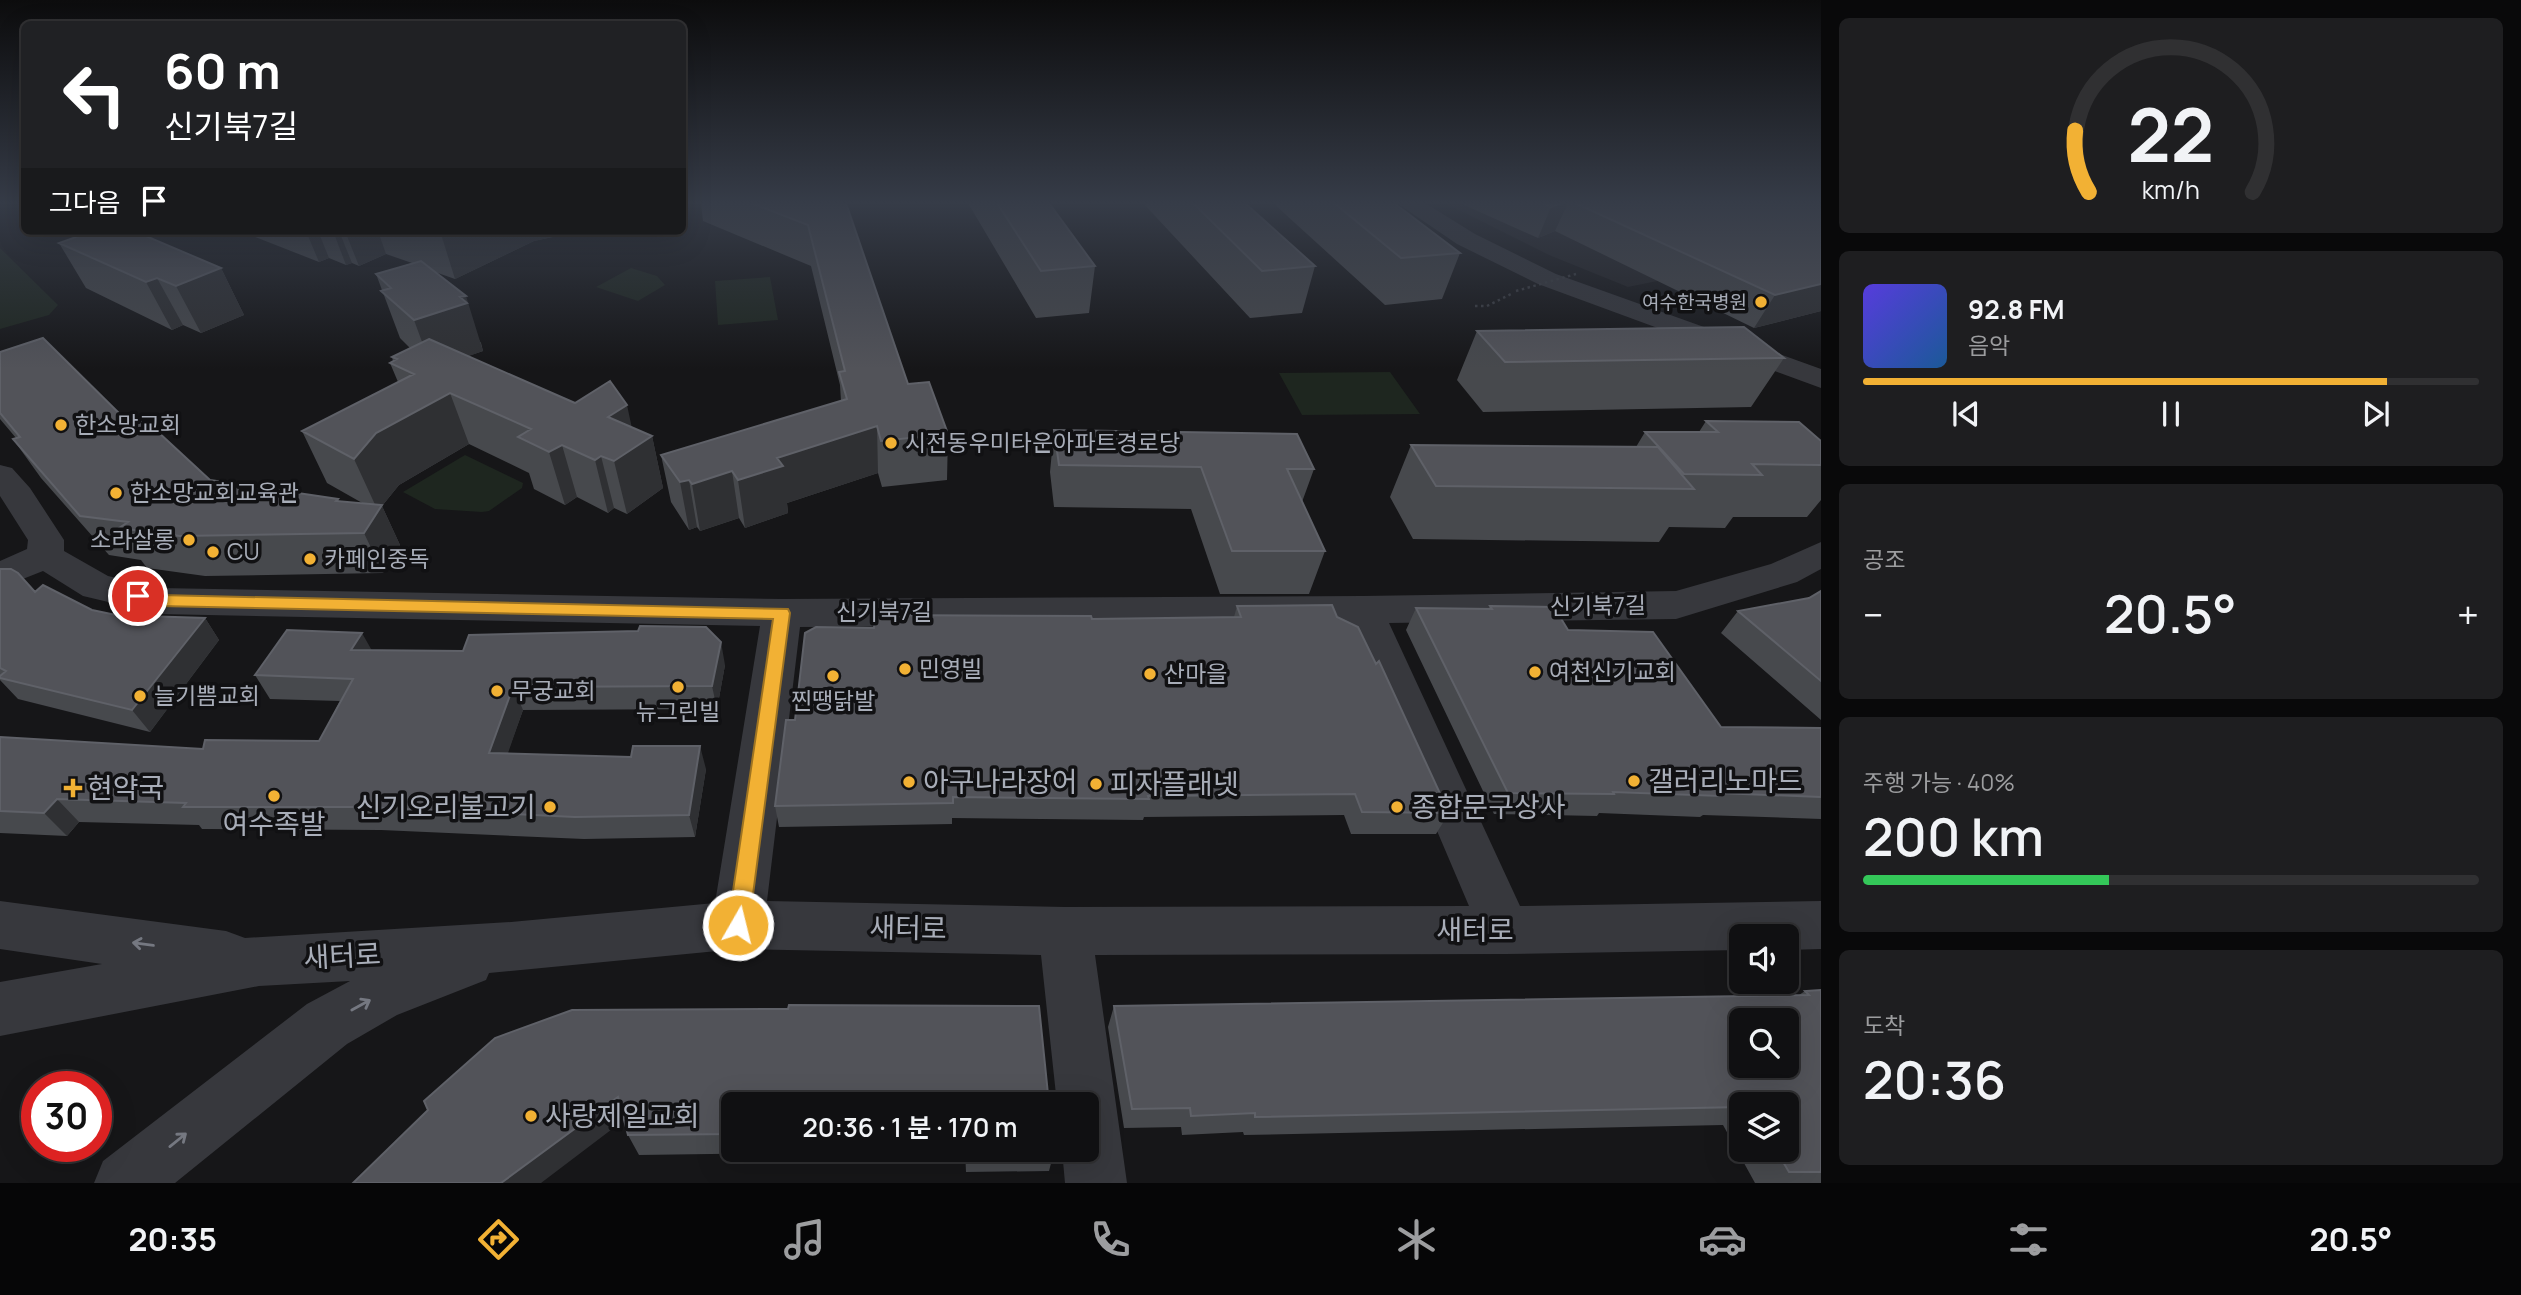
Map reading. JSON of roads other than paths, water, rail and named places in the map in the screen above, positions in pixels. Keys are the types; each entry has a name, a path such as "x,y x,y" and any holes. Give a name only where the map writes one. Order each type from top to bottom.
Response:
{"street":[{"path":"1505,258 1547,279 1821,379"},
{"path":"0,475 18,495 46,540 45,556 0,575"},
{"name":"신기북7길","path":"45,556 97,587 159,601 782,613 1363,610 1676,604 1784,573 1821,554"},
{"path":"1363,610 1505,930"},
{"path":"738,925 782,613"},
{"path":"0,925 259,961"},
{"name":"새터로","path":"0,1009 259,961 511,947 738,925 1065,931 1812,931"},
{"path":"1065,931 1085,1092"},
{"path":"125,1183 327,1024 379,995 424,976 511,947"},
{"path":"1094,1162 1096,1183"}],"place":[{"name":"여수한국병원","path":"1761,302"},
{"name":"한소망교회","path":"61,425"},
{"name":"시전동우미타운아파트경로당","path":"891,443"},
{"name":"한소망교회교육관","path":"116,493"},
{"name":"소라살롱","path":"189,540"},
{"name":"CU","path":"213,552"},
{"name":"카페인중독","path":"310,559"},
{"name":"민영빌","path":"905,669"},
{"name":"여천신기교회","path":"1535,672"},
{"name":"산마을","path":"1150,674"},
{"name":"찐땡닭발","path":"833,676"},
{"name":"뉴그린빌","path":"678,687"},
{"name":"무궁교회","path":"497,691"},
{"name":"늘기쁨교회","path":"140,696"},
{"name":"갤러리노마드","path":"1634,781"},
{"name":"아구나라장어","path":"909,782"},
{"name":"피자플래넷","path":"1096,784"},
{"name":"현약국","path":"73,788"},
{"name":"여수족발","path":"274,796"},
{"name":"신기오리불고기","path":"550,807"},
{"name":"종합문구상사","path":"1397,807"},
{"name":"사랑제일교회","path":"531,1116"}]}
